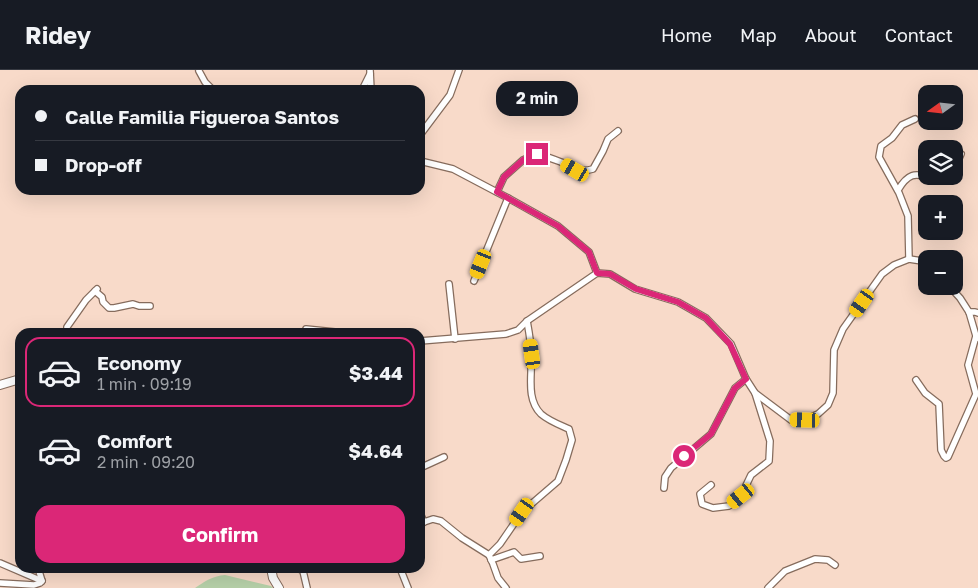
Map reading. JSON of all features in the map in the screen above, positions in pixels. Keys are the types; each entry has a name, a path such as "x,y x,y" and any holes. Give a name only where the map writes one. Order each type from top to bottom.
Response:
{"street":[{"path":"425,128 450,95 459,70"},
{"path":"199,71 208,85"},
{"path":"364,85 370,71"},
{"path":"370,71 371,85"},
{"path":"909,259 908,216 898,190 879,157 881,146 892,138 902,125 915,120"},
{"path":"497,192 504,177 523,160 537,154 563,163 575,170 585,171 593,169 608,140 618,131"},
{"path":"425,162 453,169 558,226 589,252 597,273"},
{"path":"898,190 907,177 918,176"},
{"path":"474,281 508,198"},
{"path":"755,393 791,420 805,420 818,414 828,405 833,393 834,350 843,329 882,274 894,265 909,259 918,260"},
{"path":"425,341 506,334 518,330 527,321 597,273 610,274 636,289 678,302 706,318 730,344 746,379 755,393 770,441 769,461 751,475 741,496 729,506 713,508 702,504 700,494 711,485"},
{"path":"449,284 455,338"},
{"path":"67,328 86,300 96,290 109,308 133,304 150,306"},
{"path":"916,380 926,393 939,404 941,450 946,458 976,394 968,365 977,338 968,312 957,295"},
{"path":"968,312 978,313"},
{"path":"490,558 522,512 558,481 572,440 569,429 547,419 535,404 531,389 532,354 527,321"},
{"path":"664,488 665,477 671,468 711,434 735,388 746,379"},
{"path":"0,385 15,380"},
{"path":"425,466 444,457"},
{"path":"425,523 433,519 441,521 490,558 498,578 506,588"},
{"path":"490,558 514,552 521,559 540,556"},
{"path":"768,588 785,571 815,559 828,560 835,565"},
{"path":"0,563 15,569"},
{"path":"23,573 42,581"},
{"path":"40,573 42,581"},
{"path":"272,573 280,588"},
{"path":"303,573 307,588"},
{"path":"402,573 409,588"},
{"path":"0,583 34,585 42,581"}],"green space":[{"path":"225,575 273,588 195,588 209,579"}],"route":[{"path":"537,154 523,160 504,177 497,192 558,226 589,252 597,273 610,274 636,289 678,302 706,318 730,344 746,379 735,388 729,397 711,434 684,456"}]}
